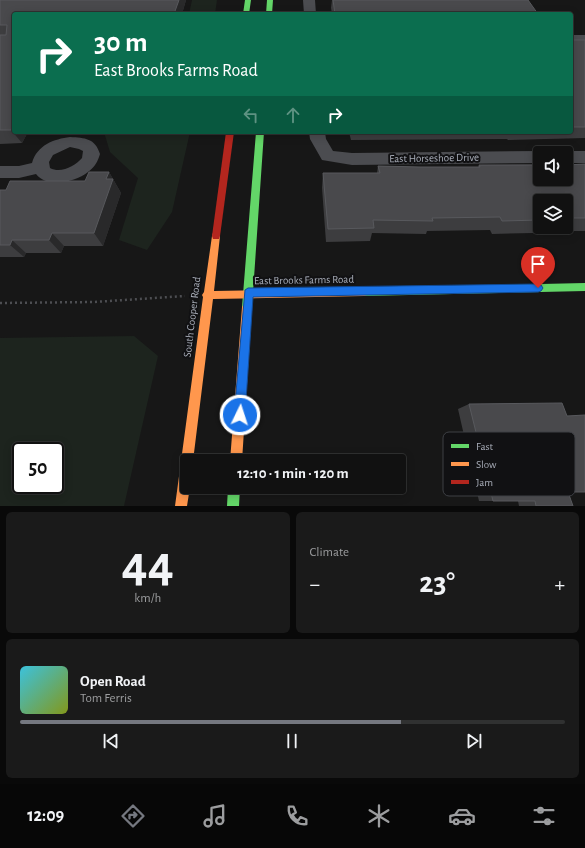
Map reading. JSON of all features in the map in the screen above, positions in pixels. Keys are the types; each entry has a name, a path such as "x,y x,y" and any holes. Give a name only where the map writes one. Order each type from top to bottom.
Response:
{"main road":[{"path":"246,12 248,0"},
{"path":"269,12 270,0"},
{"name":"South Cooper Road","path":"181,506 207,294 230,134"},
{"path":"236,454 260,134"},
{"name":"East Brooks Farms Road","path":"207,294 585,287"},
{"path":"233,506 234,494"}],"street":[{"path":"309,0 310,12"},
{"path":"573,39 585,39"},
{"name":"East Horseshoe Drive","path":"317,134 318,139 328,156 352,159 533,157"},
{"path":"573,157 585,157"},
{"path":"0,172 19,172 40,167"}],"path":[{"path":"0,303 94,302 207,294"}],"shaded area":[{"path":"192,0 217,0 215,12 189,12"},
{"path":"105,134 190,134 172,212 147,250 119,240 138,178 110,152"},
{"path":"134,336 158,356 124,506 0,506 0,338"}],"building":[{"path":"0,0 179,0 175,12 12,12 11,130 0,130 0,35 6,35 7,25 0,25"},
{"path":"333,0 528,0 537,12 335,12"},
{"path":"573,40 585,40 585,127 573,127"},
{"path":"585,164 585,218 573,218 573,194 533,194 533,220 502,221 500,217 432,218 433,221 373,220 374,228 328,229 323,173 380,173 378,166 480,167 479,165 533,165 533,186 573,186 573,165"},
{"path":"89,172 109,172 106,179 113,179 94,233 52,233 49,240 12,240 10,245 0,245 0,190 6,190 10,181 85,181"},
{"path":"562,403 567,416 585,415 585,492 575,492 575,432 476,432 469,404"},
{"path":"492,496 569,496 573,506 536,506 535,501 493,501"}],"traffic: fast":[{"path":"246,12 248,0"},
{"path":"269,12 270,0"},
{"path":"247,307 260,134"},
{"path":"364,292 585,287"},
{"path":"233,506 234,494"}],"traffic: slow":[{"path":"181,506 216,236"},
{"path":"207,295 364,292"},
{"path":"236,454 247,307"}],"traffic: jam":[{"path":"216,236 230,134"}],"route":[{"path":"240,415 248,293 538,288"}]}
